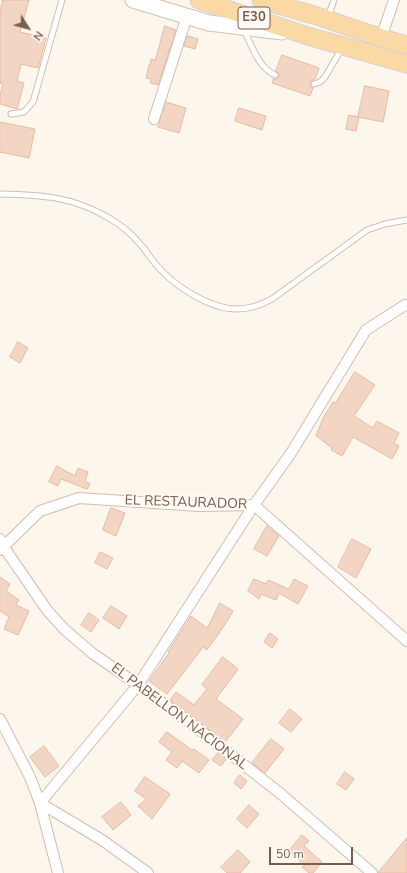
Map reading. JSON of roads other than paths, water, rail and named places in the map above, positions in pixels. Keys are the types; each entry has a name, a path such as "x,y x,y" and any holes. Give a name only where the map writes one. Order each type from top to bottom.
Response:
{"main road":[{"path":"133,0 210,23 308,36"},
{"name":"E30","path":"261,0 407,45"},
{"path":"283,0 320,18"},
{"name":"E30","path":"209,1 308,36 407,64"}],"street":[{"path":"373,54 382,38 394,0"},
{"path":"209,1 210,23"},
{"path":"154,119 187,16"},
{"name":"EL RESTAURADOR","path":"1,545 40,510 79,498 199,506 254,505 291,453 366,330 407,305"},
{"path":"40,803 138,685 254,505 407,641"},
{"name":"EL PABELLON NACIONAL","path":"1,545 47,610 64,629 92,654 197,728 281,794 372,873"},
{"path":"0,719 30,777 40,803 58,873"},
{"path":"40,803 102,840 148,873"}],"lane":[{"path":"11,114 24,112 33,102 62,0"},
{"path":"320,18 334,0"},
{"path":"243,27 262,64 268,72 275,75"},
{"path":"314,84 325,78 343,46"},
{"path":"0,194 49,196 74,202 99,212 132,235 159,268 182,287 208,302 221,307 237,309 255,306 272,299 367,230 384,224 407,220"}]}
